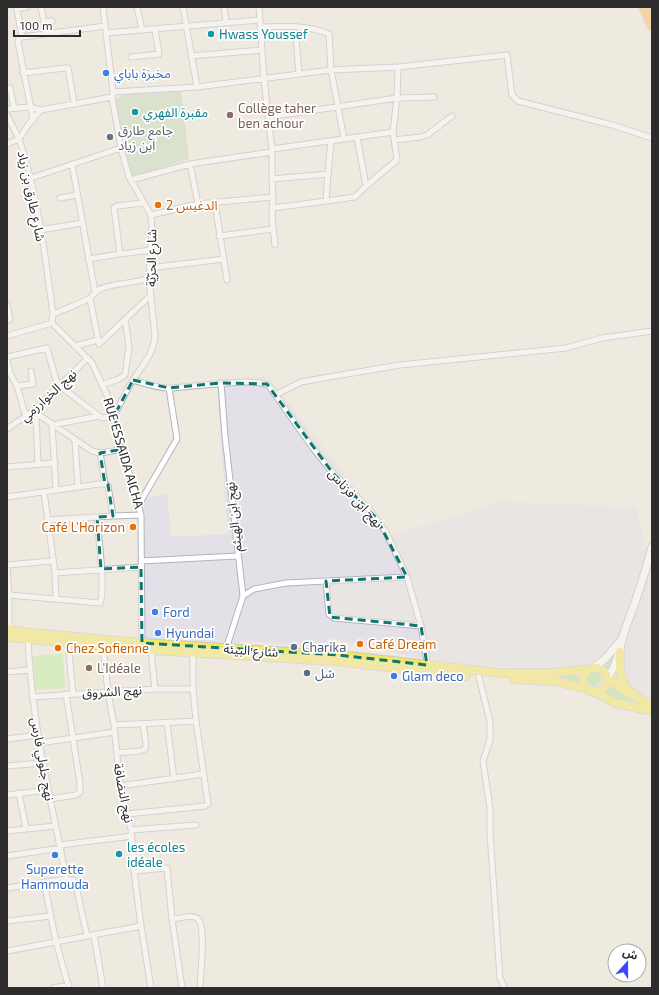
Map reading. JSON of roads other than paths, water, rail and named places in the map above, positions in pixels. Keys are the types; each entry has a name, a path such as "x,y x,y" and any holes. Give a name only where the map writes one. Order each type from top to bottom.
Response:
{"highway":[{"path":"644,7 652,26"}],"main road":[{"path":"623,638 605,659 585,675 584,682 591,690 599,691 604,688 607,679 615,666 641,587 652,547"},
{"name":"شارع البيئة","path":"8,632 142,646 151,650 336,661 481,672 515,674 553,673 591,669"},
{"name":"شارع البيئة","path":"8,632 28,638 103,646 226,648 338,655 479,677 543,680 562,683 591,690 616,703 651,708"},
{"path":"620,652 619,668 623,684 630,692 651,708"},
{"path":"591,669 600,669 603,671 607,679 651,708"}],"street":[{"path":"22,37 16,8 27,7"},
{"path":"41,7 44,22 52,21"},
{"name":"شارع الحرّيّة","path":"103,7 121,148 131,180 150,215 152,229 149,278 155,336 150,358 133,380 114,416"},
{"path":"137,7 142,30"},
{"path":"183,7 185,27 197,86"},
{"path":"224,7 226,23"},
{"path":"259,7 264,79 272,151 273,229 275,245"},
{"path":"106,33 260,20"},
{"path":"33,119 23,73 18,40 19,38 105,26"},
{"path":"261,27 290,26 311,29 329,34 331,70 344,139"},
{"path":"132,57 159,54 155,29"},
{"path":"296,38 299,74"},
{"path":"192,56 262,50"},
{"path":"7,109 30,107 41,110 74,104 113,94 264,79 331,70 398,67 507,55 512,95 518,101 612,125 652,138"},
{"path":"273,208 355,197 396,161 398,158 393,132 397,98 398,67"},
{"path":"23,73 68,68 74,104"},
{"path":"10,88 14,108"},
{"path":"268,117 397,98 434,97"},
{"name":"شارع طارق بن زياد","path":"41,110 19,139 31,178 53,314 52,323"},
{"path":"7,115 19,139 7,144"},
{"path":"394,140 427,135 452,116"},
{"path":"131,180 190,164 393,132"},
{"path":"357,137 366,186"},
{"path":"326,201 331,141"},
{"path":"31,178 121,148"},
{"path":"72,164 95,292"},
{"path":"190,164 198,204"},
{"path":"272,179 328,174"},
{"path":"60,198 77,195"},
{"path":"150,215 198,204 273,197"},
{"path":"120,254 114,208 117,206 143,203"},
{"path":"215,203 227,280"},
{"path":"40,230 82,223"},
{"path":"219,236 273,229"},
{"path":"88,259 151,250"},
{"path":"149,268 224,259"},
{"path":"53,314 90,299 95,292 108,287 138,282 149,278"},
{"path":"75,346 99,342 151,295"},
{"path":"90,299 99,342"},
{"path":"7,305 10,319 8,321"},
{"path":"103,384 118,380 125,375 129,347 124,319"},
{"path":"7,336 52,323"},
{"name":"RUE ESSAIDA AICHA","path":"52,323 92,363 103,384 124,449 141,514 142,646"},
{"path":"275,395 301,382 329,377 400,365 566,348 602,338 652,331"},
{"path":"7,357 47,348 56,380 60,386 99,416 103,418 114,416"},
{"name":"نهج الخوارزمي","path":"7,429 34,412 88,358"},
{"path":"7,360 9,378 17,386 26,417"},
{"path":"17,386 33,384 31,371"},
{"path":"133,380 169,388 221,383"},
{"name":"نهج ابن فرناس","path":"221,383 267,384 332,472 377,519 390,540 407,577 421,626 428,668"},
{"name":"نهج ابن الهيثم","path":"221,383 237,556 243,596 226,648"},
{"path":"138,506 177,440 169,388"},
{"path":"34,412 88,450 100,453 124,449"},
{"path":"34,412 38,464"},
{"path":"52,425 99,416"},
{"path":"52,425 56,490"},
{"path":"75,441 78,486"},
{"path":"100,453 105,484 108,486 113,516"},
{"path":"7,467 54,463"},
{"path":"7,497 78,486 105,484"},
{"path":"44,492 52,561 55,573 56,598"},
{"path":"47,520 141,514"},
{"path":"9,595 100,603 102,592 97,517"},
{"path":"141,561 237,556"},
{"path":"8,632 9,595 7,565 52,561"},
{"path":"55,573 141,567"},
{"path":"243,596 254,589 286,583 407,577"},
{"path":"326,581 329,614 334,618 421,626"},
{"name":"نهج جلولي فارس","path":"28,638 32,697 42,763 55,826 61,846 66,879"},
{"path":"68,642 73,694"},
{"name":"نهج النضافة","path":"103,646 108,692 115,732 120,786 132,836 134,871 150,988"},
{"path":"151,650 155,689"},
{"path":"127,814 205,806 208,802 196,722 193,689 193,653"},
{"path":"7,672 29,670"},
{"path":"479,677 490,722 490,740 483,762 490,808 490,833 500,978 505,988"},
{"name":"نهج الشروق","path":"32,697 155,689 193,689"},
{"path":"50,798 76,795 80,792 74,738 66,694"},
{"path":"114,725 196,722"},
{"path":"167,723 174,779"},
{"path":"117,753 140,751 145,748 146,744 143,724"},
{"path":"39,743 115,732"},
{"path":"7,734 7,739 38,735"},
{"path":"7,766 42,763"},
{"path":"120,786 203,774"},
{"path":"7,795 48,790"},
{"path":"19,793 26,829"},
{"path":"131,830 196,825"},
{"path":"7,831 55,826"},
{"path":"7,856 61,846 132,836"},
{"path":"134,871 167,868 172,919 182,988"},
{"path":"7,888 66,879 73,880 75,882 87,936"},
{"path":"44,882 56,942 69,986 53,988"},
{"path":"7,921 51,916"},
{"path":"172,919 194,917 199,920 202,934 200,988"},
{"path":"7,951 141,926"},
{"path":"94,935 104,988"}],"place":[{"name":"Hwass Youssef","path":"211,34"},
{"name":"مخبزة باباي","path":"106,73"},
{"name":"مقبرة الفهري","path":"135,112"},
{"name":"Collège taher ben achour","path":"230,115"},
{"name":"جامع طارق ابن زياد","path":"110,137"},
{"name":"الدغيس 2","path":"158,205"},
{"name":"Café L'Horizon","path":"133,527"},
{"name":"Ford","path":"155,612"},
{"name":"Hyundai","path":"158,633"},
{"name":"Café Dream","path":"360,644"},
{"name":"Charika","path":"294,647"},
{"name":"Chez Sofienne","path":"58,648"},
{"name":"L'Idéale","path":"89,668"},
{"name":"شل","path":"307,673"},
{"name":"Glam deco","path":"394,676"},
{"name":"les écoles idéale","path":"119,854"},
{"name":"Superette Hammouda","path":"55,855"}]}
